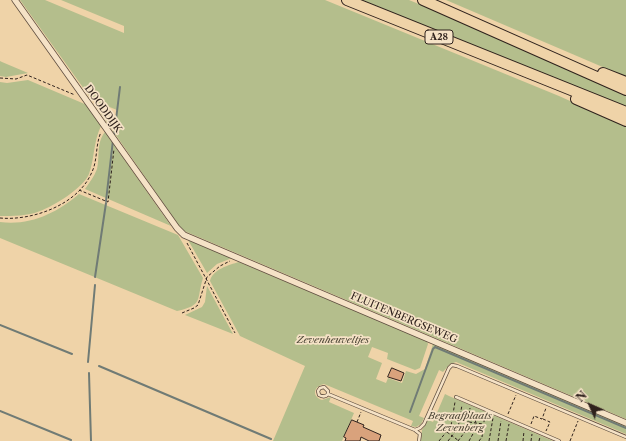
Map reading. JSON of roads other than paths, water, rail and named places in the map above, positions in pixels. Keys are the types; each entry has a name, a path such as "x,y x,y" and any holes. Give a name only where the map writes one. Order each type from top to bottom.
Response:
{"highway":[{"name":"A28","path":"347,0 626,112"},
{"path":"423,0 626,90"},
{"path":"568,64 597,70 626,82"},
{"name":"A28","path":"531,74 558,91 626,121"}],"street":[{"name":"DOODDIJK","path":"15,0 177,228"},
{"name":"FLUITENBERGSEWEG","path":"177,228 182,233 626,423"}],"lane":[{"path":"415,430 424,424 448,368 452,365 626,437"},
{"path":"328,394 328,391 324,387 320,388 318,391 319,395 325,396 328,394 415,430 420,434 419,441"},
{"path":"456,397 559,441"}],"waterway":[{"path":"114,136 120,87"},
{"path":"106,201 113,140"},
{"path":"95,277 106,203"},
{"path":"88,362 95,285"},
{"path":"0,325 72,354"},
{"path":"410,412 435,347 626,428"},
{"path":"99,366 271,439"},
{"path":"89,373 91,441"},
{"path":"0,411 71,440"}],"park label":[{"name":"Zevenheuveltjes","path":"333,340"},
{"name":"Begraafplaats Zevenberg","path":"460,422"}]}
